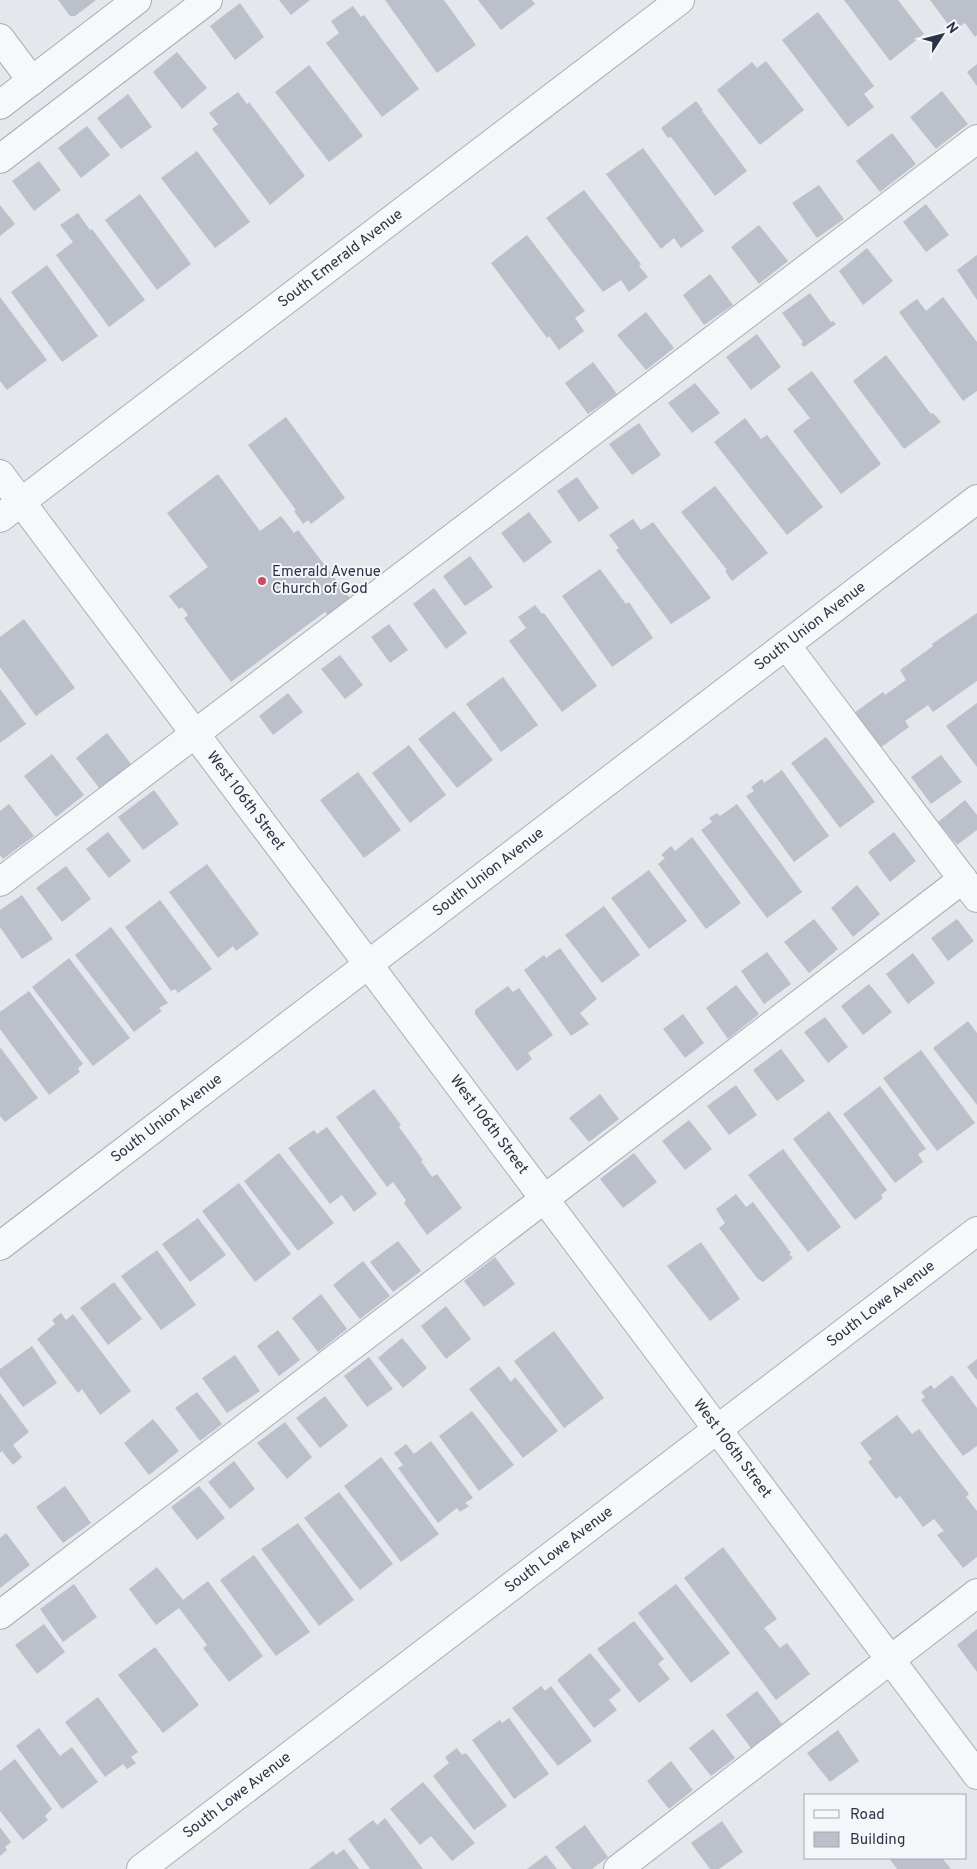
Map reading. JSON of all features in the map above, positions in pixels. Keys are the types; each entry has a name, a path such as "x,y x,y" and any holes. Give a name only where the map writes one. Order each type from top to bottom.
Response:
{"street":[{"path":"0,105 137,0"},
{"path":"0,159 208,0"},
{"name":"South Emerald Avenue","path":"0,518 680,0"},
{"path":"0,38 32,81"},
{"path":"0,882 977,139"},
{"name":"West 106th Street","path":"0,474 977,1775"},
{"name":"South Union Avenue","path":"0,1246 977,499"},
{"path":"0,1615 545,1199 970,889 786,645"},
{"name":"South Lowe Avenue","path":"141,1869 977,1231"},
{"path":"618,1869 977,1593"}],"building":[{"path":"58,0 96,0 75,16 70,16"},
{"path":"279,0 310,0 291,15"},
{"path":"385,0 444,0 476,45 437,73"},
{"path":"478,0 532,0 535,4 501,30"},
{"path":"844,0 898,0 924,34 890,61"},
{"path":"930,0 977,0 977,35 975,37 965,23 953,31"},
{"path":"240,3 264,37 235,60 210,26"},
{"path":"353,6 361,17 364,15 419,89 382,117 326,43 339,33 331,21"},
{"path":"818,12 874,86 864,94 874,107 848,127 782,40"},
{"path":"177,52 207,88 182,109 153,72"},
{"path":"766,61 804,110 760,145 717,90 752,62 757,68"},
{"path":"977,64 977,86 967,72"},
{"path":"309,65 363,136 329,162 275,92"},
{"path":"942,91 968,124 936,149 910,117"},
{"path":"238,92 247,104 249,102 305,176 270,205 212,129 218,124 209,113"},
{"path":"128,94 152,127 121,149 97,118"},
{"path":"696,101 747,171 715,196 671,137 668,138 661,128"},
{"path":"87,126 110,155 81,178 58,148"},
{"path":"892,133 916,164 880,192 856,161"},
{"path":"643,148 704,231 681,248 674,238 661,249 606,174"},
{"path":"197,151 250,222 215,248 161,178"},
{"path":"39,161 61,190 34,211 12,181"},
{"path":"819,185 844,219 817,238 792,203"},
{"path":"584,190 641,264 639,266 648,277 629,292 621,280 603,292 546,218"},
{"path":"140,194 191,264 157,290 105,220"},
{"path":"926,204 949,235 926,252 903,222"},
{"path":"0,205 15,224 0,236"},
{"path":"78,213 145,300 109,327 56,255 73,242 60,225"},
{"path":"759,225 788,261 759,284 731,247"},
{"path":"527,235 585,311 575,318 584,331 559,350 549,336 547,338 491,263"},
{"path":"867,248 893,281 863,305 839,271"},
{"path":"977,255 977,300 957,270"},
{"path":"47,265 98,336 62,362 11,292"},
{"path":"710,274 733,305 704,325 683,295"},
{"path":"810,293 831,322 833,321 836,324 804,347 801,344 803,342 782,313"},
{"path":"0,297 47,360 7,390 0,381"},
{"path":"943,297 977,342 977,391 963,401 899,312 917,299 926,311"},
{"path":"646,312 674,348 646,370 617,335"},
{"path":"757,334 781,367 751,390 726,357"},
{"path":"886,355 931,414 933,413 941,422 904,449 853,381"},
{"path":"593,362 617,394 588,414 565,383"},
{"path":"812,371 881,464 841,494 793,431 810,418 787,389"},
{"path":"695,383 720,413 692,433 668,403"},
{"path":"286,417 345,498 311,524 308,520 303,524 294,511 296,510 248,445"},
{"path":"745,418 761,439 767,435 823,507 787,535 714,442"},
{"path":"639,423 661,455 632,475 609,444"},
{"name":"Emerald Avenue Church of God","path":"218,474 260,531 281,516 294,533 298,530 352,601 329,617 325,612 231,682 184,618 188,615 182,607 179,609 169,596 208,567 167,513"},
{"path":"577,477 599,508 579,522 557,491"},
{"path":"715,486 768,553 732,581 725,571 727,570 681,512"},
{"path":"529,512 552,542 524,563 501,533"},
{"path":"633,519 641,530 653,522 711,598 671,624 616,550 619,548 609,535"},
{"path":"470,556 493,587 465,606 443,576"},
{"path":"600,569 626,604 629,602 653,638 612,667 562,596"},
{"path":"434,588 467,633 446,649 413,604"},
{"path":"535,605 542,614 544,613 597,686 562,712 509,641 526,628 518,617"},
{"path":"977,613 977,681 933,712 928,705 905,721 909,727 880,748 854,713 883,692 885,695 906,680 900,670 933,646 932,644"},
{"path":"24,619 75,688 36,716 0,667 0,637"},
{"path":"389,624 408,650 390,663 371,637"},
{"path":"340,655 363,685 345,699 321,669"},
{"path":"503,677 538,725 501,752 466,704"},
{"path":"0,689 26,724 0,743"},
{"path":"288,693 303,712 273,735 259,716"},
{"path":"977,703 977,767 946,726"},
{"path":"454,711 493,760 457,788 418,739"},
{"path":"107,733 131,764 100,789 76,758"},
{"path":"826,737 875,802 840,828 791,763"},
{"path":"409,745 446,795 410,823 372,773"},
{"path":"52,754 84,795 56,817 24,776"},
{"path":"941,755 962,782 931,804 911,777"},
{"path":"782,770 829,836 794,862 746,796 754,791 751,787 762,779 764,783"},
{"path":"358,772 401,830 364,858 320,800"},
{"path":"154,790 179,824 143,850 118,817"},
{"path":"965,800 977,815 977,830 957,845 938,822"},
{"path":"9,804 34,836 3,859 0,855 0,811"},
{"path":"737,804 802,892 767,918 701,830 712,822 709,818 717,813 720,816"},
{"path":"108,832 131,861 109,878 86,849"},
{"path":"894,832 916,861 890,882 868,852"},
{"path":"692,837 741,903 706,929 658,864 665,858 661,855 671,846 675,851"},
{"path":"207,864 259,934 236,951 233,946 218,958 169,892"},
{"path":"66,866 91,899 62,922 36,888"},
{"path":"649,870 687,921 649,949 611,898"},
{"path":"857,885 880,914 853,937 831,908"},
{"path":"22,895 53,939 22,959 0,927 0,910"},
{"path":"160,900 212,969 178,993 175,989 171,991 125,927"},
{"path":"604,906 640,955 602,983 565,935"},
{"path":"814,919 838,949 809,973 784,942"},
{"path":"957,919 974,941 948,961 931,938"},
{"path":"111,927 168,1003 159,1008 162,1011 134,1032 75,955"},
{"path":"560,948 597,999 580,1013 589,1024 571,1036 524,970 544,955 546,958"},
{"path":"767,952 791,984 764,1004 741,971"},
{"path":"913,953 935,983 908,1004 886,974"},
{"path":"69,958 130,1038 93,1066 32,987"},
{"path":"869,984 892,1012 863,1035 841,1006"},
{"path":"736,985 759,1014 728,1039 706,1008"},
{"path":"508,986 513,992 519,988 553,1035 528,1053 532,1059 517,1071 475,1014 475,1010"},
{"path":"29,991 83,1064 78,1068 80,1072 49,1095 0,1029 0,1012"},
{"path":"683,1014 704,1043 685,1058 663,1029"},
{"path":"825,1017 848,1047 828,1063 804,1032"},
{"path":"968,1021 977,1033 977,1105 933,1048"},
{"path":"0,1047 38,1098 5,1122 0,1116"},
{"path":"781,1049 805,1081 777,1101 753,1070"},
{"path":"921,1050 975,1123 937,1151 883,1078"},
{"path":"736,1085 757,1115 729,1135 707,1106"},
{"path":"880,1086 926,1149 918,1154 923,1162 895,1183 843,1114"},
{"path":"374,1089 401,1125 399,1127 423,1160 421,1161 432,1177 437,1174 462,1208 427,1235 404,1203 406,1200 393,1182 387,1187 336,1117"},
{"path":"600,1094 619,1119 589,1142 569,1118"},
{"path":"829,1111 887,1190 881,1195 883,1198 855,1220 793,1139"},
{"path":"689,1120 712,1149 685,1170 662,1141"},
{"path":"327,1127 377,1194 354,1212 342,1195 330,1204 288,1148 314,1130 317,1134"},
{"path":"783,1149 841,1227 808,1252 748,1175"},
{"path":"279,1153 334,1223 298,1251 244,1181"},
{"path":"634,1153 657,1182 623,1208 600,1179"},
{"path":"239,1183 291,1254 255,1282 202,1211"},
{"path":"736,1194 746,1207 753,1202 793,1258 763,1282 757,1278 719,1228 725,1223 716,1209"},
{"path":"198,1218 226,1255 190,1282 162,1244"},
{"path":"398,1241 421,1271 393,1292 370,1262"},
{"path":"701,1242 740,1299 710,1321 667,1266"},
{"path":"157,1250 196,1305 161,1330 121,1276"},
{"path":"495,1257 515,1284 484,1307 464,1281"},
{"path":"363,1261 390,1296 360,1319 333,1285"},
{"path":"114,1282 142,1319 108,1345 80,1308"},
{"path":"321,1294 347,1329 318,1352 292,1318"},
{"path":"446,1306 471,1339 446,1359 421,1326"},
{"path":"61,1313 66,1320 73,1314 131,1391 100,1415 82,1389 78,1393 37,1339 55,1324 52,1320"},
{"path":"278,1330 300,1360 279,1376 257,1346"},
{"path":"554,1331 604,1398 564,1428 514,1361"},
{"path":"402,1338 427,1368 403,1388 378,1358"},
{"path":"32,1346 57,1383 23,1407 0,1376 0,1369"},
{"path":"235,1355 260,1391 227,1413 202,1378"},
{"path":"369,1357 393,1389 367,1407 344,1376"},
{"path":"977,1359 977,1380 967,1367"},
{"path":"499,1366 511,1382 515,1377 558,1431 523,1458 469,1389"},
{"path":"952,1375 977,1408 977,1446 963,1456 921,1400 925,1397 921,1392 931,1385 934,1389"},
{"path":"197,1392 222,1424 200,1441 175,1408"},
{"path":"0,1393 29,1432 13,1445 22,1457 13,1465 2,1451 0,1453"},
{"path":"325,1396 348,1426 320,1448 296,1418"},
{"path":"472,1411 514,1465 479,1491 439,1436"},
{"path":"897,1415 912,1434 919,1429 969,1494 966,1497 977,1511 977,1557 963,1568 937,1535 944,1531 934,1519 923,1527 900,1496 896,1499 868,1462 872,1459 860,1443"},
{"path":"153,1419 179,1451 149,1475 124,1443"},
{"path":"285,1422 312,1457 287,1479 257,1443"},
{"path":"431,1441 473,1498 465,1503 469,1506 460,1512 457,1508 438,1523 398,1468 403,1465 394,1453 406,1444 414,1454"},
{"path":"381,1457 439,1534 401,1562 344,1486"},
{"path":"234,1461 255,1489 230,1509 208,1482"},
{"path":"65,1486 91,1523 63,1543 36,1507"},
{"path":"199,1486 225,1518 197,1540 171,1507"},
{"path":"339,1492 393,1564 360,1590 304,1518"},
{"path":"298,1523 354,1600 319,1626 261,1549"},
{"path":"6,1533 30,1565 0,1588 0,1538"},
{"path":"723,1547 777,1619 764,1628 780,1648 787,1643 810,1674 776,1700 684,1578"},
{"path":"254,1555 310,1632 276,1656 220,1580"},
{"path":"157,1567 183,1600 208,1581 263,1656 229,1682 203,1648 207,1645 179,1608 156,1625 129,1589"},
{"path":"74,1584 97,1617 63,1642 40,1609"},
{"path":"676,1584 730,1653 691,1683 638,1613"},
{"path":"634,1621 664,1659 658,1664 670,1679 639,1703 597,1649"},
{"path":"44,1624 65,1652 37,1674 15,1645"},
{"path":"977,1629 977,1672 957,1645"},
{"path":"155,1647 199,1705 163,1733 118,1675"},
{"path":"590,1653 621,1690 609,1700 617,1710 594,1728 557,1680"},
{"path":"541,1686 545,1691 551,1686 592,1741 558,1766 512,1708"},
{"path":"757,1691 782,1724 751,1748 726,1715"},
{"path":"98,1697 138,1752 131,1757 136,1763 127,1769 123,1764 105,1777 65,1722"},
{"path":"509,1718 549,1774 514,1799 472,1740 500,1720 502,1723"},
{"path":"39,1728 60,1756 72,1747 98,1782 62,1809 16,1746"},
{"path":"713,1729 735,1758 711,1776 689,1748"},
{"path":"838,1730 859,1761 830,1782 807,1753"},
{"path":"457,1748 462,1755 466,1753 507,1806 474,1830 433,1776 449,1763 445,1757"},
{"path":"15,1759 52,1809 45,1816 48,1820 23,1840 0,1811 0,1771"},
{"path":"671,1761 693,1790 669,1809 647,1781"},
{"path":"423,1782 475,1843 452,1861 431,1836 420,1845 390,1809"},
{"path":"385,1818 423,1869 370,1869 348,1839 373,1820 377,1825"},
{"path":"722,1821 743,1852 719,1869 710,1869 691,1843"},
{"path":"585,1825 608,1857 592,1869 572,1869 555,1847"},
{"path":"0,1827 11,1842 5,1847 7,1850 0,1856"},
{"path":"344,1849 359,1869 309,1869 333,1851 336,1855"},
{"path":"546,1855 557,1869 527,1869"},
{"path":"890,1859 943,1859 951,1869 897,1869"}],"place":[{"name":"Emerald Avenue Church of God","path":"262,581"}]}
